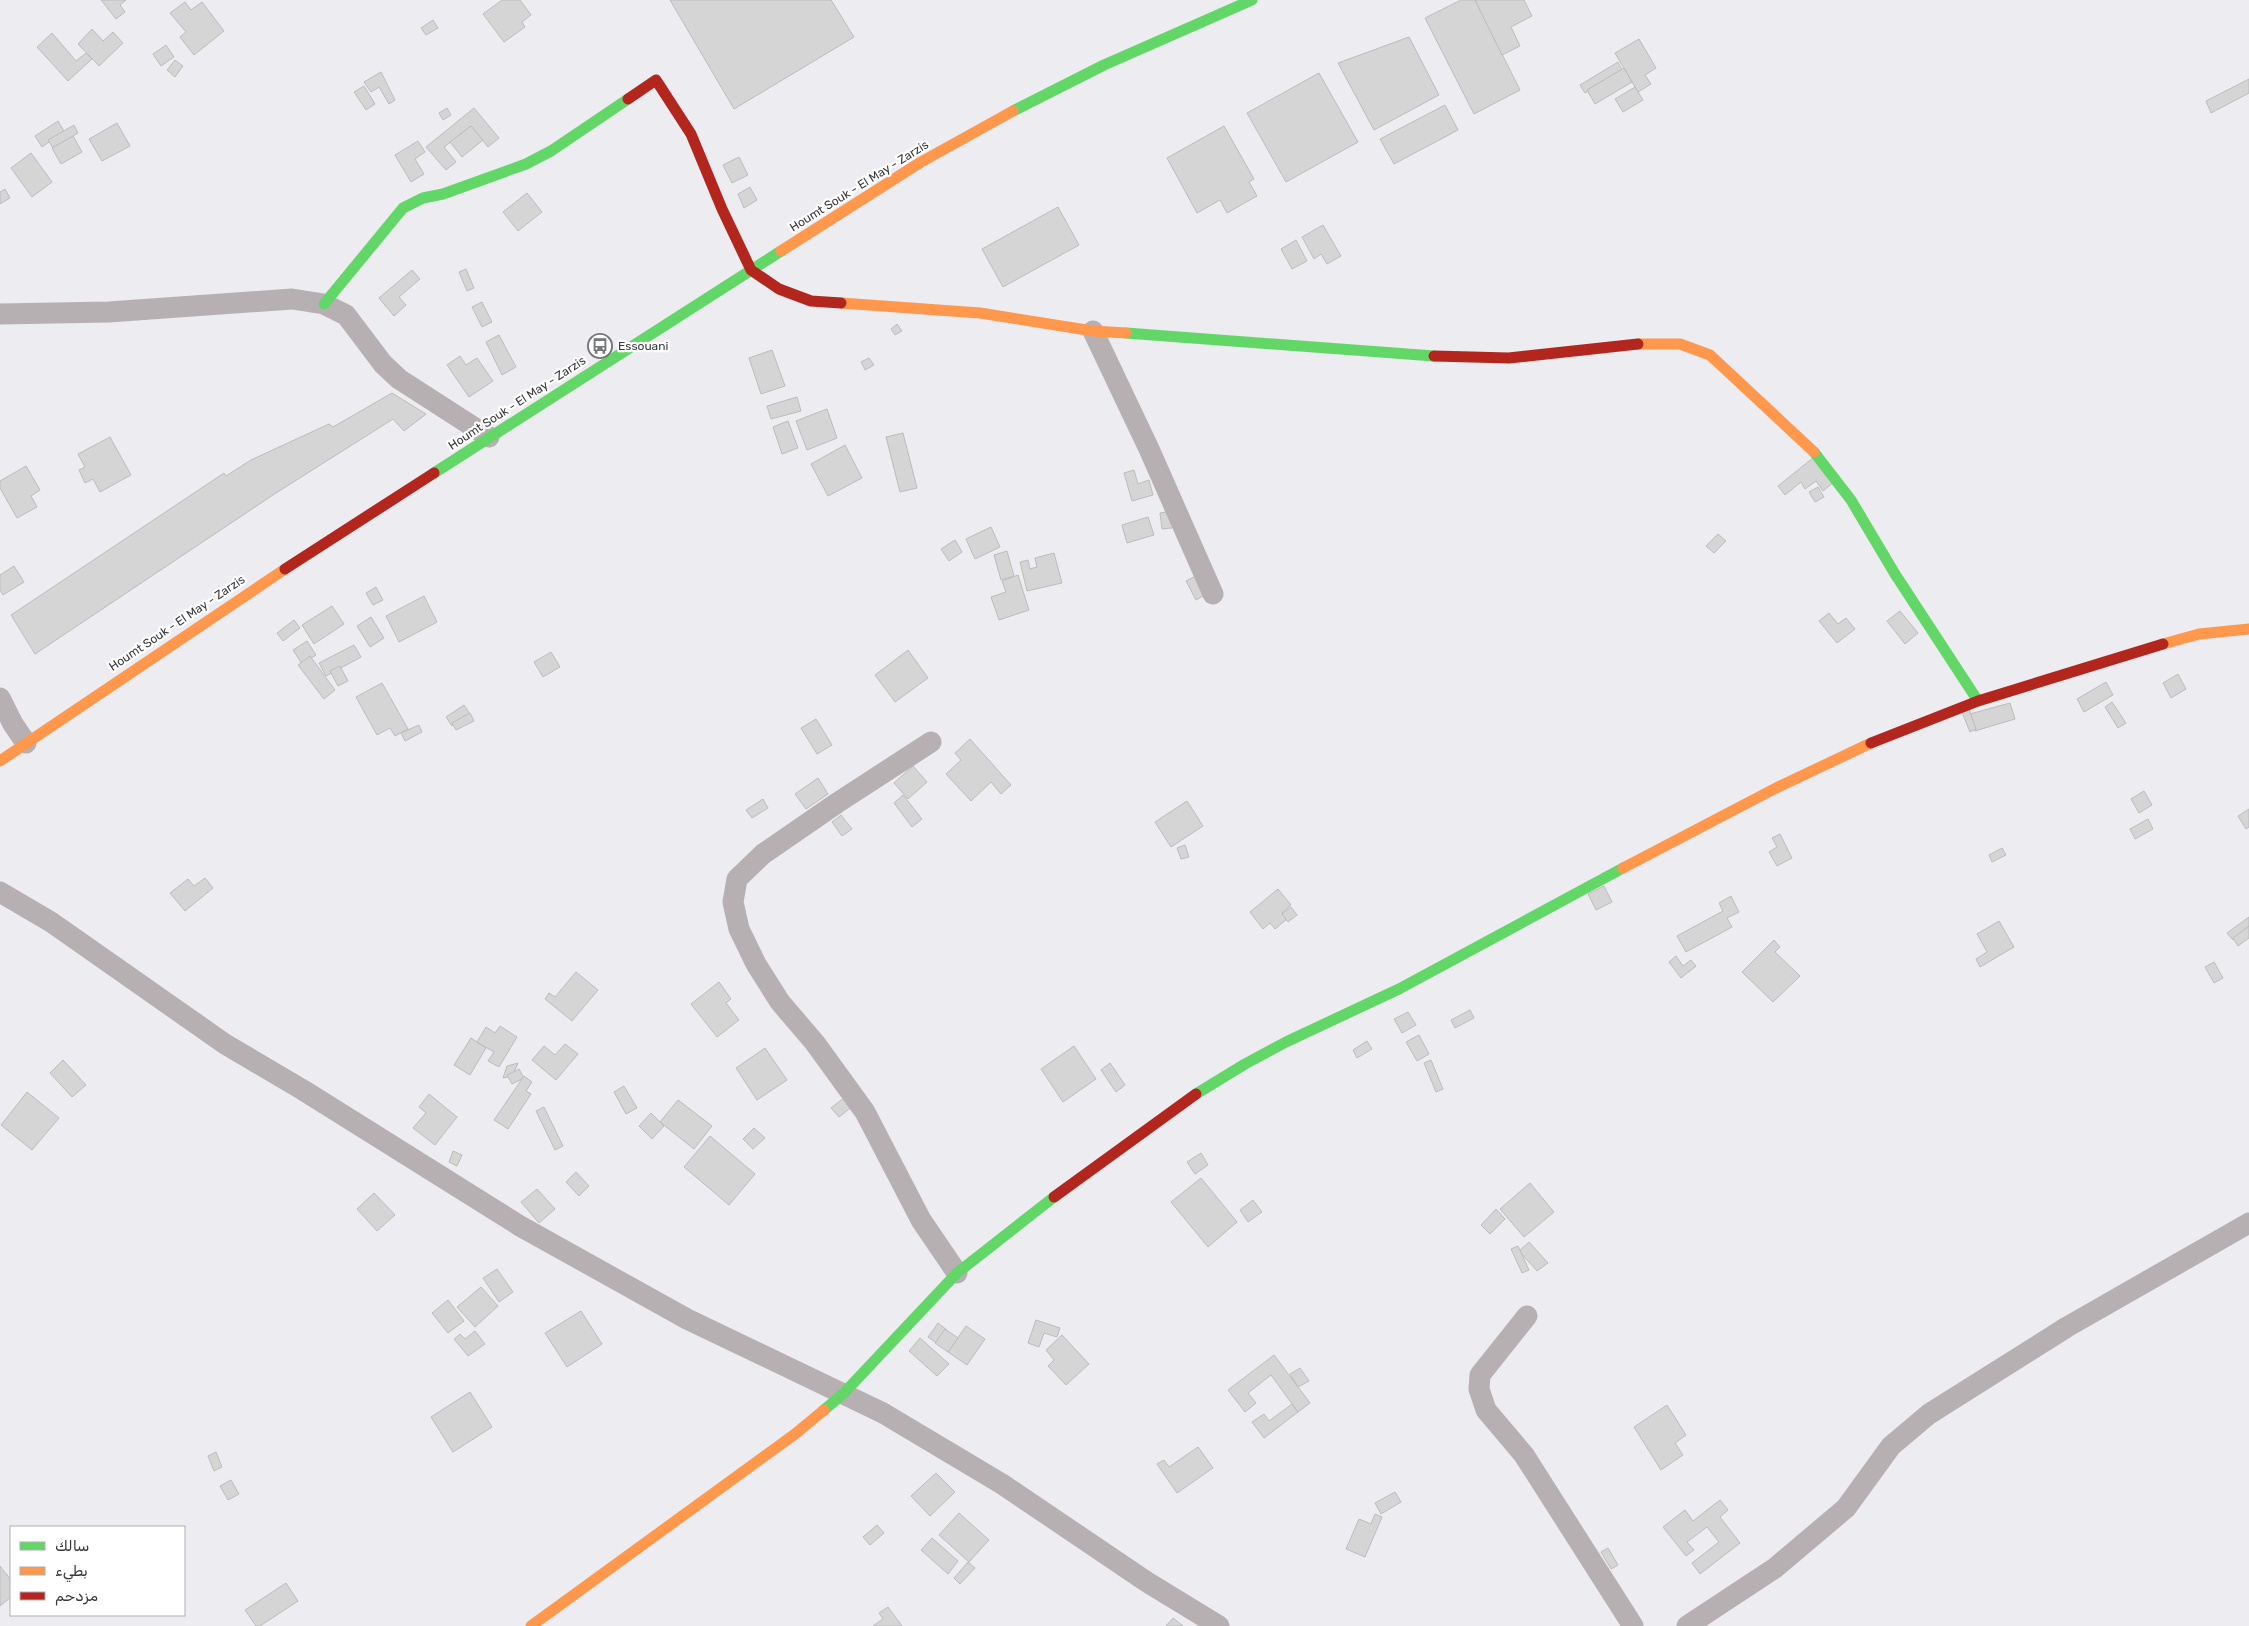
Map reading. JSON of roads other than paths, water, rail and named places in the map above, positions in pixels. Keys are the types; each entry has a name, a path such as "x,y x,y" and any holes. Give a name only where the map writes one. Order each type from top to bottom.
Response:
{"street":[{"name":"Houmt Souk - El May - Zarzis","path":"0,761 245,594 921,162 988,124 1104,65 1252,0"},
{"path":"324,304 403,208 422,198 443,194 526,164 551,151 656,80 691,134 722,209 751,270 779,289 811,301 980,313 1093,331 1310,346 1416,356 1508,358 1650,343 1680,344 1710,355 1817,455 1851,500 1895,574 1978,701"},
{"path":"0,314 109,312 292,299 324,304 346,315 383,364 399,378 489,437"},
{"path":"1093,331 1149,449 1213,594"},
{"path":"531,1626 796,1434 843,1394 958,1273 1042,1206 1194,1096 1253,1060 1286,1042 1398,989 1776,788 1882,738 1978,701 2199,634 2249,629"},
{"path":"0,698 13,724 26,743"},
{"path":"931,742 762,854 737,879 733,902 740,929 756,964 780,1002 815,1043 865,1112 921,1220 958,1273"},
{"path":"0,892 51,922 225,1044 304,1090 520,1226 687,1319 883,1413 1002,1484 1147,1582 1220,1626"},
{"path":"1688,1626 1775,1568 1846,1508 1891,1446 1929,1414 2067,1327 2249,1223"},
{"path":"1527,1316 1480,1375 1478,1389 1486,1410 1524,1455 1633,1626"}],"place":[{"name":"Essouani","path":"600,346"}]}
